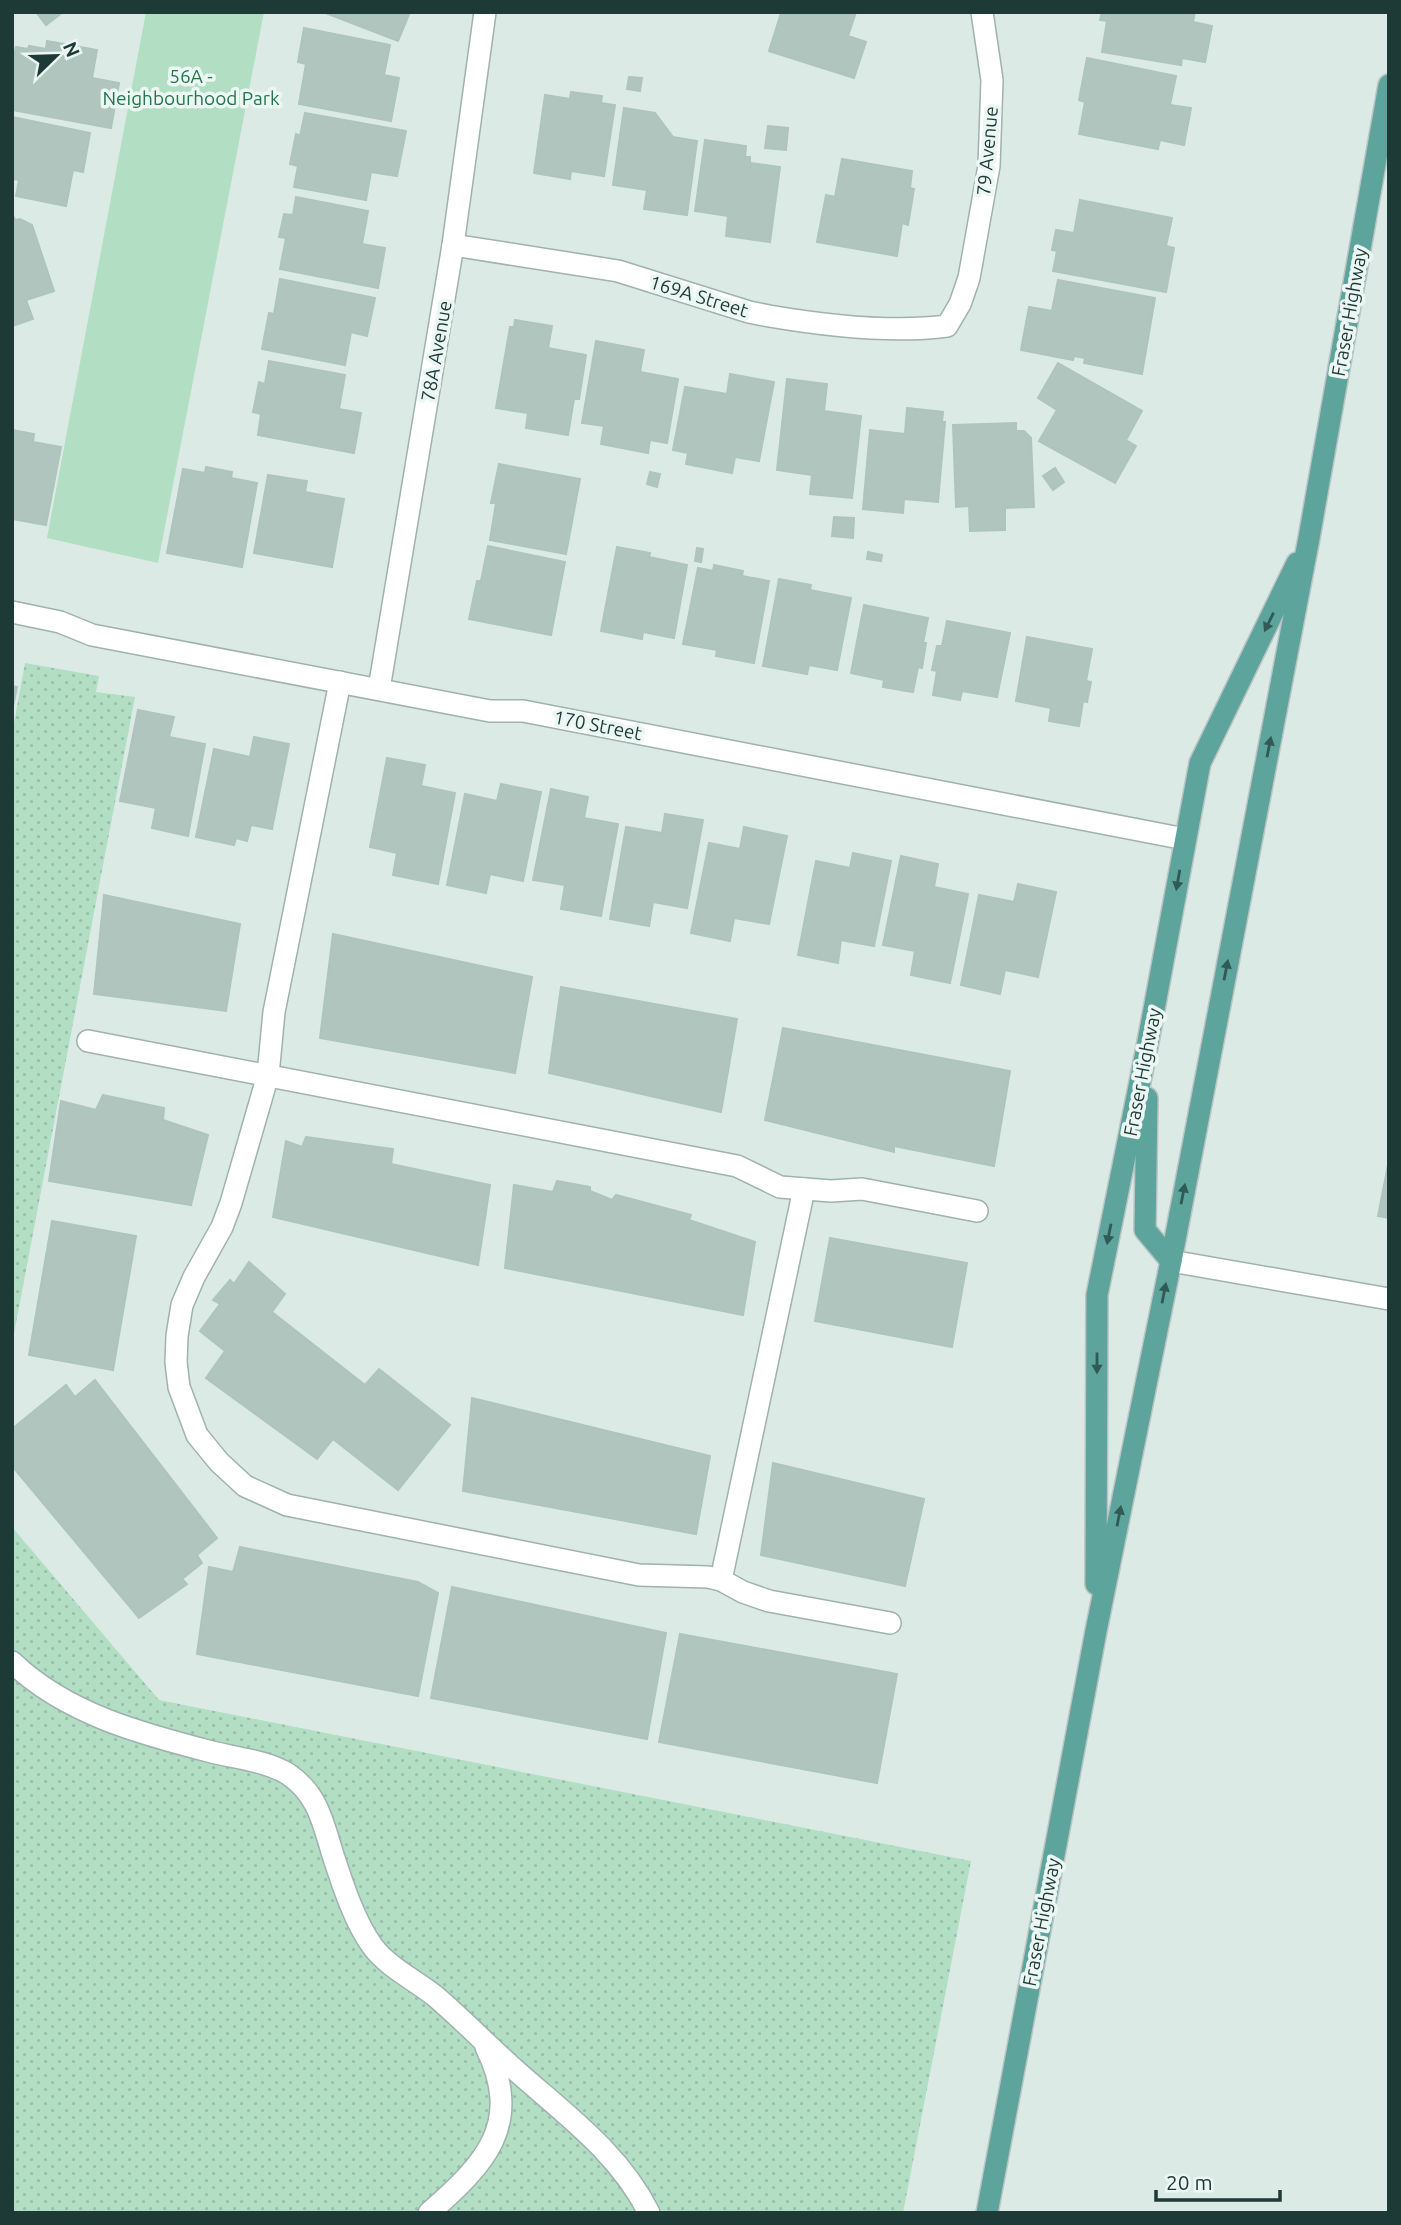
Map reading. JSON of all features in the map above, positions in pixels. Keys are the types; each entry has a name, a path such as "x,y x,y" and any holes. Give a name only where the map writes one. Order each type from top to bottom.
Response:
{"main road":[{"name":"Fraser Highway","path":"987,2213 1096,1631 1171,1261 1309,538 1389,85"},
{"name":"Fraser Highway","path":"1096,1631 1097,1295 1147,1047 1185,839 1200,763 1309,538"},
{"path":"1147,1047 1145,1230 1171,1261"}],"street":[{"name":"78A Avenue","path":"379,689 453,245 485,12"},
{"name":"79 Avenue","path":"947,326 960,304 969,278 989,166 992,80 982,12"},
{"name":"169A Street","path":"453,245 618,271 749,312 778,318 897,329 947,326"},
{"name":"170 Street","path":"12,612 61,622 92,635 490,711 523,711 1185,839"},
{"path":"340,682 274,1012 268,1076 222,1227 182,1305 177,1336 179,1387 197,1435 219,1462 246,1486 286,1505 639,1575 708,1577 769,1601 890,1623"},
{"path":"88,1041 737,1166 779,1187 862,1189 977,1211"},
{"path":"721,1580 804,1189"},
{"path":"1171,1261 1389,1299"},
{"path":"12,1662 44,1688 100,1717 155,1738 244,1759 285,1773 304,1786 316,1802 345,1889 373,1947 432,1994 572,2118 634,2186 649,2213"},
{"path":"429,2213 478,2166 486,2155 497,2128 502,2103 499,2082 495,2064 482,2039"}],"green space":[{"name":"56A - Neighbourhood Park","path":"146,12 264,12 158,563 47,538"},
{"path":"25,663 99,676 96,692 135,697 12,1344 12,734"},
{"path":"12,1527 159,1700 971,1861 903,2213 12,2213"}],"building":[{"path":"36,12 63,12 46,25"},
{"path":"323,12 410,12 398,41"},
{"path":"778,12 856,12 848,36 866,42 854,78 769,51 781,13"},
{"path":"1102,12 1195,12 1193,22 1212,26 1205,62 1182,58 1181,65 1102,52 1107,21 1100,20"},
{"path":"304,28 390,45 384,75 399,78 391,121 299,104 306,64 298,62"},
{"path":"47,41 97,50 92,78 119,83 111,128 12,110 12,64 16,47 46,49"},
{"path":"1087,58 1176,76 1170,105 1191,108 1184,145 1160,140 1158,149 1079,134 1085,102 1079,100"},
{"path":"629,77 642,78 640,91 627,89"},
{"path":"571,92 602,96 601,103 615,105 604,176 571,171 570,179 534,173 545,95 570,99"},
{"path":"624,108 655,113 673,137 697,141 687,215 644,209 647,190 613,185"},
{"path":"305,113 406,131 397,176 371,172 366,200 294,187 298,166 290,164 296,134 300,136"},
{"path":"12,117 90,133 83,172 73,170 66,206 16,196 19,180 12,179"},
{"path":"768,126 788,128 786,150 765,148"},
{"path":"705,140 746,146 745,157 750,157 750,163 780,167 770,242 726,236 728,216 695,211"},
{"path":"842,159 912,171 910,188 914,189 908,225 902,223 897,256 817,242 826,195 835,197"},
{"path":"296,197 368,211 362,244 385,248 378,288 280,269 286,238 279,237 284,214 293,215"},
{"path":"1080,200 1172,218 1166,246 1174,248 1166,292 1053,271 1057,251 1052,250 1056,230 1074,233"},
{"path":"12,213 15,220 20,219 32,225 54,291 26,300 33,319 12,326"},
{"path":"280,279 375,298 367,336 351,332 345,365 262,349 269,313 274,314"},
{"path":"1058,280 1155,298 1142,374 1084,363 1085,358 1074,356 1073,360 1021,350 1029,307 1052,311"},
{"path":"515,320 552,326 548,348 586,355 579,399 574,399 568,435 526,428 528,413 496,408 510,327 514,327"},
{"path":"596,341 644,350 640,372 678,379 667,443 650,440 648,453 601,444 604,426 582,423"},
{"path":"269,361 345,375 339,409 361,413 354,453 258,435 261,414 253,412 259,382 265,384"},
{"path":"1058,363 1142,411 1126,440 1136,446 1115,483 1039,441 1057,410 1038,398"},
{"path":"730,374 774,382 759,461 735,457 732,473 686,464 688,453 673,450 685,387 727,394"},
{"path":"787,379 827,384 824,411 861,416 852,498 810,494 812,475 777,470"},
{"path":"907,408 943,412 942,422 945,422 938,502 904,499 903,513 863,509 870,430 905,434"},
{"path":"1016,423 1016,431 1024,431 1031,438 1034,507 1005,508 1005,530 970,531 969,506 956,507 953,425"},
{"path":"12,430 34,434 33,442 61,447 46,525 12,519"},
{"path":"499,464 580,479 566,554 490,540 496,503 491,503"},
{"path":"206,467 232,472 231,478 257,483 242,567 167,553 183,469 205,473"},
{"path":"1055,468 1064,482 1053,490 1043,476"},
{"path":"650,472 660,474 657,487 647,484"},
{"path":"268,475 307,481 305,492 344,499 332,567 254,553"},
{"path":"834,517 854,518 853,538 832,536"},
{"path":"488,546 565,562 551,635 469,619"},
{"path":"617,547 650,553 649,557 687,565 674,638 643,632 642,639 601,631"},
{"path":"697,548 703,549 701,562 695,561"},
{"path":"868,552 882,555 881,561 867,559"},
{"path":"714,565 743,571 742,576 769,581 754,663 716,656 717,650 683,644 698,568 713,571"},
{"path":"779,579 811,585 810,590 851,598 837,670 809,665 807,674 763,666"},
{"path":"864,605 928,618 922,668 918,667 913,692 883,687 884,680 851,673"},
{"path":"947,621 1010,633 997,697 962,691 960,700 933,695 937,671 932,670 937,646 942,646"},
{"path":"1027,637 1092,649 1086,681 1091,682 1087,702 1083,701 1079,726 1049,721 1051,708 1016,701"},
{"path":"12,686 17,687 12,711"},
{"path":"138,710 174,717 169,737 205,744 188,836 152,828 156,808 120,801"},
{"path":"254,737 289,744 272,829 251,825 247,841 236,838 234,845 196,837 214,749 250,757"},
{"path":"387,758 425,765 421,786 455,793 438,884 393,875 397,853 370,847"},
{"path":"501,784 541,792 523,881 490,874 486,893 447,885 465,794 497,801"},
{"path":"551,789 588,797 584,818 618,824 601,916 561,909 565,885 533,880"},
{"path":"665,814 703,820 687,908 653,902 649,926 610,919 626,827 662,833"},
{"path":"744,827 787,836 769,924 734,918 730,941 691,933 709,843 740,849"},
{"path":"853,853 891,861 874,946 841,940 838,963 798,955 816,861 850,868"},
{"path":"901,856 938,864 934,887 968,894 950,983 911,975 915,951 883,945"},
{"path":"1018,884 1056,892 1038,977 1005,970 1000,994 961,985 979,895 1014,902"},
{"path":"104,895 240,924 226,1011 94,994"},
{"path":"333,934 532,977 515,1073 320,1038"},
{"path":"561,987 737,1019 721,1112 549,1073"},
{"path":"783,1028 1010,1071 994,1166 894,1146 894,1152 765,1120"},
{"path":"103,1095 164,1108 163,1120 208,1135 191,1205 49,1181 61,1101 96,1110"},
{"path":"306,1137 393,1149 391,1164 490,1185 478,1265 273,1217 286,1141 302,1147"},
{"path":"1389,1160 1389,1218 1378,1216"},
{"path":"557,1181 590,1187 590,1191 612,1200 616,1195 691,1215 689,1220 755,1242 743,1315 505,1268 514,1185 553,1192"},
{"path":"52,1221 136,1236 113,1370 29,1355"},
{"path":"830,1238 967,1263 952,1347 815,1321"},
{"path":"249,1262 285,1294 272,1312 365,1385 379,1369 450,1425 398,1490 333,1439 317,1459 206,1378 225,1351 200,1331 220,1304 213,1300 230,1280 234,1284"},
{"path":"95,1380 217,1538 197,1555 202,1563 182,1579 187,1584 139,1618 12,1466 12,1429 66,1385 75,1397"},
{"path":"472,1398 710,1456 696,1534 463,1491"},
{"path":"773,1463 924,1499 905,1586 761,1555"},
{"path":"240,1547 418,1582 438,1593 418,1696 197,1654 209,1567 233,1572"},
{"path":"452,1587 666,1633 647,1739 431,1698"},
{"path":"680,1634 897,1674 877,1783 659,1742"}]}
